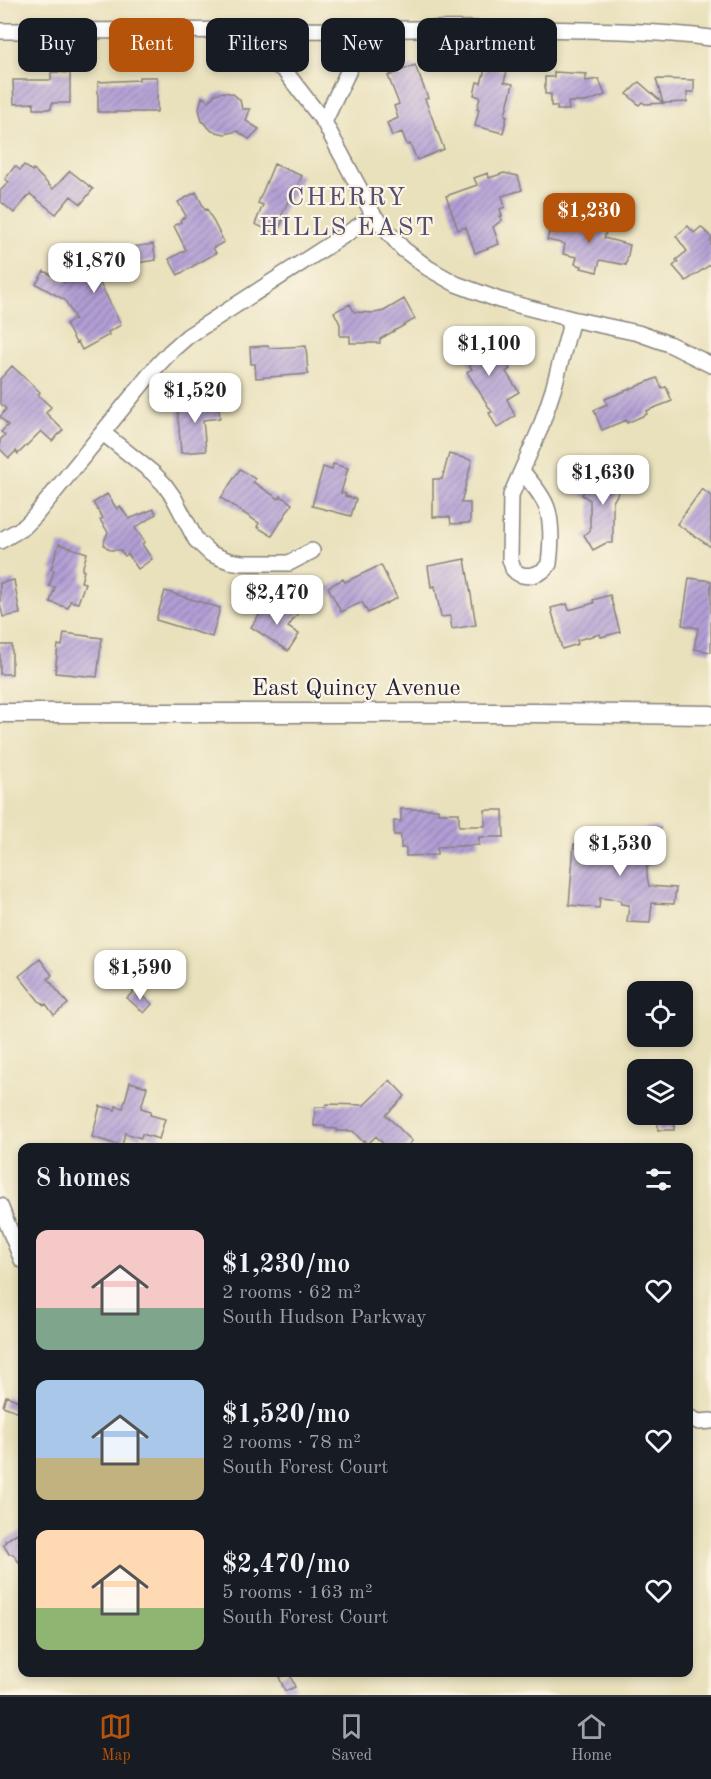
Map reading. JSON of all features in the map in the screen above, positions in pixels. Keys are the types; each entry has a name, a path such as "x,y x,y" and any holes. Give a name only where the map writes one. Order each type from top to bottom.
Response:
{"street":[{"path":"405,29 621,30 711,38"},
{"path":"0,31 206,30"},
{"path":"286,72 324,122 374,216 403,249 428,268 456,284 499,300 638,333 669,344 711,365"},
{"path":"324,122 348,72"},
{"path":"0,541 24,527 34,518 155,368 188,336 374,216"},
{"path":"522,471 542,497 550,523 549,564 539,574 529,576 513,569 510,559 510,495 540,429 572,319"},
{"path":"103,433 164,484 196,540 211,554 242,563 289,563 312,551"},
{"name":"East Quincy Avenue","path":"0,713 535,712 711,715"},
{"path":"0,1206 18,1250"},
{"path":"693,1419 699,1422 711,1421"}],"building":[{"path":"415,65 444,149 417,160 402,132 392,136 387,123 398,118 394,106 399,104 388,76 405,72 405,69"},
{"path":"51,72 70,73 70,103 52,103 51,109 34,109 34,103 14,104 13,80 51,80"},
{"path":"484,72 507,72 504,82 513,84 503,133 475,126 480,97 474,95 477,82 481,83"},
{"path":"554,72 587,74 585,81 599,79 605,95 586,102 568,102 569,110 557,110 557,106 551,106 551,94 545,94 545,77 554,77"},
{"path":"139,77 157,77 157,112 98,112 98,82 139,80"},
{"path":"656,79 694,80 694,92 687,92 687,102 645,104 642,102 639,105 627,94 639,82 663,103"},
{"path":"224,92 233,94 240,100 242,109 250,109 246,121 259,129 249,139 237,131 225,134 212,131 202,121 199,109 202,97 209,101 215,94"},
{"path":"274,164 302,176 280,219 283,220 276,234 255,224 263,205 258,203"},
{"path":"24,165 32,171 33,169 53,189 70,171 93,189 81,204 71,196 56,214 30,194 14,213 0,201 0,191 9,182 5,179 15,166 20,170"},
{"path":"488,173 489,178 504,173 518,176 522,190 502,196 505,207 500,209 502,220 493,227 499,244 475,253 466,227 458,230 446,196 477,185 474,178"},
{"path":"196,192 224,242 213,248 216,253 178,275 169,259 186,250 174,226 186,216 178,202"},
{"path":"577,217 601,223 600,231 606,232 604,238 630,245 626,265 600,260 597,272 581,268 582,266 575,264 577,257 563,254 565,244 547,240 551,226 563,228 564,222 575,224"},
{"path":"688,226 694,233 701,227 711,237 711,264 686,281 673,266 678,262 676,260 687,251 676,236"},
{"path":"153,244 156,260 129,264 100,283 121,325 108,332 109,335 82,350 66,324 75,319 65,300 36,284 44,271 64,282 100,262 99,260 117,247 119,249"},
{"path":"404,299 415,319 380,339 380,343 350,343 350,336 340,336 340,324 334,312 350,304 354,312 375,313 384,311"},
{"path":"477,329 488,341 484,344 495,361 502,357 510,369 506,372 519,392 507,399 515,416 497,428 489,413 492,412 467,372 472,369 457,345 461,342 459,340"},
{"path":"268,346 269,348 306,346 308,374 256,378 255,364 251,364 250,347"},
{"path":"12,366 40,392 38,395 51,407 46,413 63,430 52,441 41,431 18,454 16,451 9,458 0,449 0,440 5,435 1,432 8,425 0,417 6,409 0,403 0,379"},
{"path":"657,378 662,388 666,387 672,401 646,411 647,414 627,423 626,420 602,430 594,410 607,404 605,399"},
{"path":"202,400 202,402 218,401 220,418 203,420 206,451 181,453 177,404"},
{"path":"449,454 472,460 461,503 470,503 470,523 451,524 450,517 433,517 433,479 442,479"},
{"path":"333,464 348,468 341,493 356,499 351,516 312,506 323,467 332,470"},
{"path":"609,465 628,476 613,502 613,543 606,543 593,550 584,535 590,531 590,500 582,495 590,480 598,484"},
{"path":"240,469 255,479 253,482 279,499 281,496 292,504 272,536 257,527 259,523 221,498"},
{"path":"702,489 711,496 711,547 677,524"},
{"path":"107,494 117,509 120,506 129,519 154,509 156,514 135,528 145,542 142,544 152,559 138,569 128,554 125,556 120,550 110,550 104,545 108,532 100,520 103,518 93,503"},
{"path":"59,544 87,553 81,582 85,583 78,603 70,601 68,608 50,602 55,587 49,586 54,570 51,569"},
{"path":"465,559 476,625 452,629 450,616 441,617 435,586 431,587 428,566"},
{"path":"381,565 397,598 368,613 362,602 341,612 328,587 343,579 345,582"},
{"path":"689,578 711,581 711,652 694,649 698,628 682,625"},
{"path":"14,580 20,614 3,617 0,583"},
{"path":"165,591 220,608 212,637 156,620"},
{"path":"610,595 620,632 577,640 578,644 562,649 551,608 567,604 569,610 594,603 593,600"},
{"path":"284,604 298,613 288,627 299,634 288,651 251,627 266,605 278,613"},
{"path":"64,633 102,638 97,677 55,673 58,645 62,646"},
{"path":"0,645 12,645 12,674 0,674"},
{"path":"401,809 438,809 438,813 459,813 459,826 485,826 485,810 503,810 504,837 479,837 479,845 437,847 437,855 406,856 406,848 401,848 401,835 394,835 394,821 401,821"},
{"path":"651,827 660,828 657,864 647,866 649,886 676,888 674,904 652,903 650,923 627,922 629,905 621,904 620,900 600,898 599,908 569,905 574,844 596,845 595,856 625,859 625,851 630,850 631,832"},
{"path":"40,959 52,975 48,979 68,1004 54,1015 46,1004 39,1001 19,976"},
{"path":"136,989 152,1004 144,1013 127,998"},
{"path":"390,1080 405,1096 386,1115 412,1141 410,1143 382,1143 376,1136 367,1143 365,1140 363,1142 353,1131 337,1131 337,1129 325,1128 325,1126 314,1126 315,1107 326,1107 326,1104 364,1105"},
{"path":"130,1082 147,1087 141,1108 151,1111 150,1115 165,1119 159,1139 142,1134 141,1138 125,1133 123,1143 112,1143 92,1137 100,1106 115,1110 116,1106 123,1108"},
{"path":"658,1125 674,1125 674,1130 658,1130"},
{"path":"6,1396 18,1400 18,1412 3,1406"},
{"path":"18,1533 18,1561 13,1554 9,1554 3,1544"},
{"path":"279,1677 291,1677 295,1687 285,1691"}],"district":[{"name":"CHERRY HILLS EAST","path":"347,212"}]}
